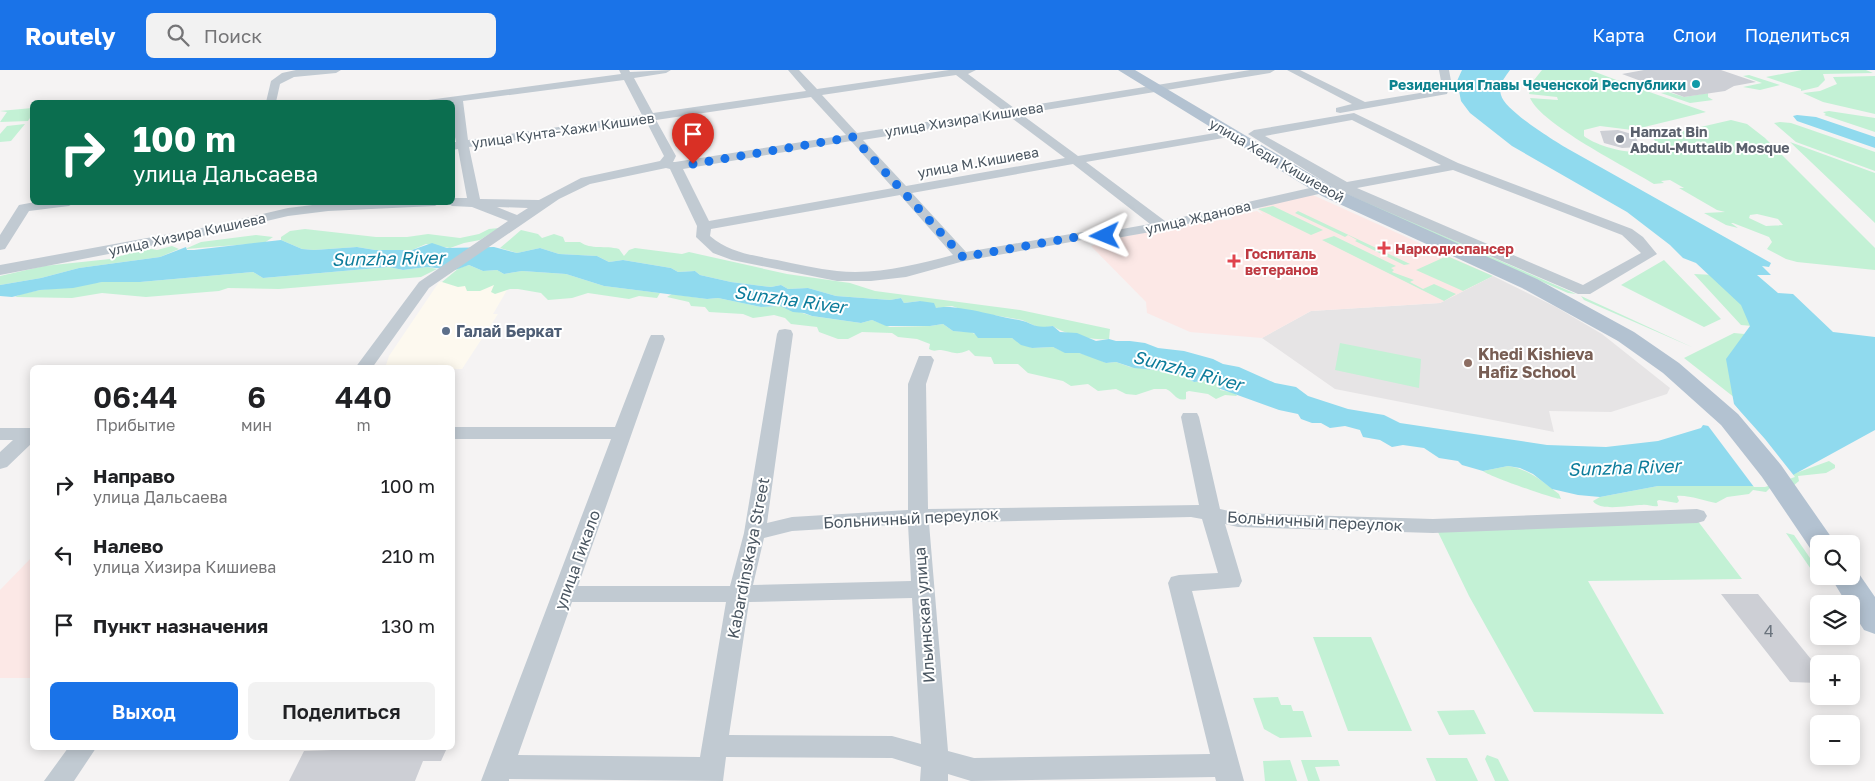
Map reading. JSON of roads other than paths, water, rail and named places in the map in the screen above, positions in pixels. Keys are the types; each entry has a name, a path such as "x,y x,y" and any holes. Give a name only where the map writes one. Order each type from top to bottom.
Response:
{"main road":[{"name":"улица Хеди Кишиевой","path":"1125,70 1325,190 1517,276 1568,302 1632,340 1694,386 1714,404 1746,438 1816,535"},
{"path":"1851,585 1875,622"}],"street":[{"path":"272,100 277,80 301,72 336,70"},
{"path":"449,100 626,74 666,70"},
{"path":"793,70 963,257"},
{"name":"улица Хизира Кишиева","path":"514,225 561,191 586,181 670,165 1270,70"},
{"path":"1292,70 1354,110 1454,166 1627,232 1638,240 1650,254 1568,302"},
{"path":"1227,132 1443,92 1446,81 1444,70"},
{"path":"962,71 1011,112 1162,226"},
{"name":"улица Кунта-Хажи Кишиев","path":"458,146 962,71"},
{"path":"626,74 670,156 670,165 704,226"},
{"path":"365,365 416,293 424,285 514,225 475,204 458,146 457,99"},
{"path":"1354,110 1254,134 1346,188 1584,291"},
{"name":"улица М.Кишиева","path":"704,226 1227,132"},
{"name":"улица Жданова","path":"704,226 703,237 706,242 718,250 737,258 837,276 871,276 906,272 963,257 1082,236 1105,236 1162,226 1325,190 1346,188 1454,166"},
{"path":"455,202 542,204"},
{"path":"252,205 259,218"},
{"name":"улица Хизира Кишиева","path":"0,270 207,231 259,218 328,208 382,205"},
{"path":"0,246 31,206"},
{"name":"Kabardinskaya Street","path":"711,765 739,594 755,533 785,334"},
{"name":"улица Гикало","path":"498,774 657,339"},
{"name":"Ильинская улица","path":"925,360 917,384 918,516 934,770"},
{"path":"498,774 711,765 892,747 934,770 1228,773 1179,583 1231,581 1211,514 1190,417"},
{"path":"455,433 622,433"},
{"path":"0,434 30,434"},
{"path":"0,463 30,436"},
{"name":"Больничный переулок","path":"755,533 792,524 918,516 1191,510 1238,520 1433,526 1697,516"},
{"path":"565,594 739,594 922,589"},
{"path":"58,781 81,750"}],"water":[{"name":"Sunzha River","path":"1462,70 1510,70 1501,85 1501,95 1504,102 1511,109 1531,125 1570,150 1771,263 1769,267 1762,266 1771,275 1757,275 1778,293 1793,294 1833,332 1875,337 1875,430 1793,475 1760,486 1658,486 1600,497 1578,495 1552,489 1533,474 1520,468 1508,466 1483,471 1462,465 1458,461 1439,458 1424,448 1403,445 1392,447 1380,440 1363,437 1360,430 1345,426 1330,428 1321,423 1312,423 1301,419 1298,414 1279,410 1218,388 1221,382 1214,380 1194,382 1175,372 1134,368 1116,362 1106,363 1079,353 1065,353 1053,347 1032,348 1021,345 1012,338 978,338 974,333 953,331 943,324 930,326 886,326 872,320 861,323 812,316 793,312 780,306 761,307 718,298 707,299 604,286 566,274 522,271 504,274 497,270 483,271 469,265 455,270 427,267 403,270 389,267 263,278 253,272 140,282 102,282 73,288 40,290 12,297 0,296 0,285 41,278 79,268 160,257 186,247 187,250 194,250 281,240 302,249 314,250 357,247 375,250 412,250 432,243 447,248 494,247 517,253 540,248 559,254 597,256 609,262 623,260 671,268 678,272 695,271 700,275 731,282 771,287 781,285 788,289 808,288 836,296 890,300 901,298 904,303 920,301 934,303 936,308 954,307 1024,321 1037,326 1053,326 1060,332 1077,333 1096,341 1109,339 1145,343 1158,348 1184,351 1213,359 1223,364 1239,367 1275,383 1296,387 1308,396 1348,409 1384,415 1400,423 1547,445 1606,447 1658,441 1701,428 1703,425 1720,428 1741,413 1734,404 1726,359 1750,326 1741,305 1696,263 1683,258 1670,245 1627,212 1512,146 1470,113 1461,101 1457,81"},
{"path":"1793,116 1816,117 1875,137 1875,148 1797,121"}],"place":[{"name":"Резиденция Главы Чеченской Республики","path":"1696,84"},
{"name":"Hamzat Bin Abdul-Muttalib Mosque","path":"1620,139"},
{"name":"Наркодиспансер","path":"1384,248"},
{"name":"Госпиталь ветеранов","path":"1234,261"},
{"name":"Галай Беркат","path":"446,331"},
{"name":"Khedi Kishieva Hafiz School","path":"1468,363"}]}
